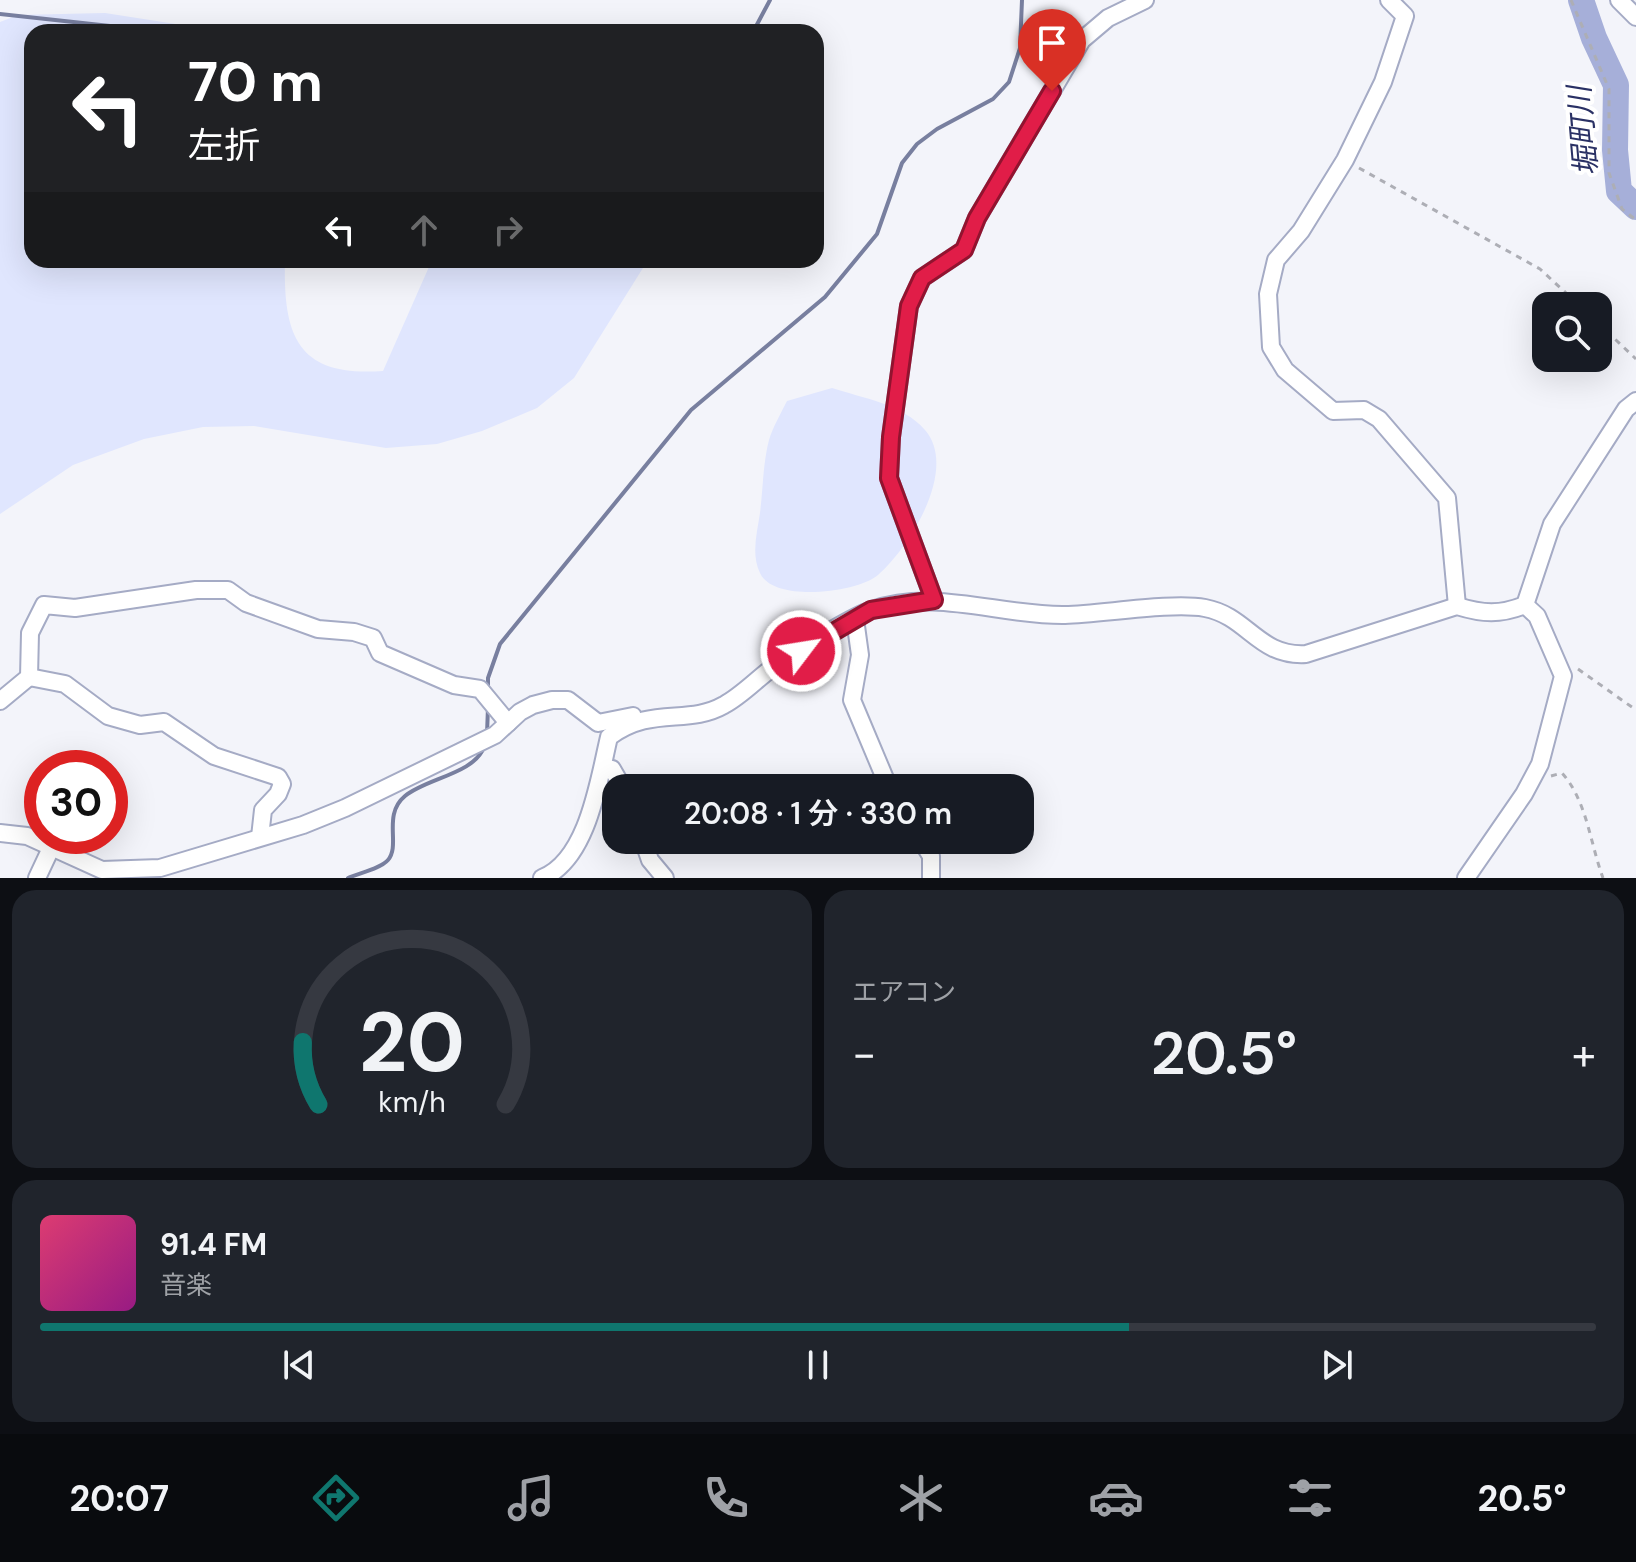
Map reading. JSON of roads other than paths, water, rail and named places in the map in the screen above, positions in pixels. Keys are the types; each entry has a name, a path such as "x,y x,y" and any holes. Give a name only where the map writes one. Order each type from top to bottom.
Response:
{"street":[{"path":"934,600 889,478 891,437 909,306 922,278 964,250 977,218 1082,40 1108,18 1145,0"},
{"path":"1389,0 1405,16 1383,82 1345,160 1301,231 1276,260 1268,294 1268,335 1271,347 1294,378 1333,411 1364,410 1379,419 1447,498 1457,606"},
{"path":"1619,0 1636,17"},
{"path":"1525,605 1552,524 1626,409 1636,401"},
{"path":"0,701 29,677 30,633 44,605 75,608 196,590 228,590 246,603 318,629 354,632 373,638 380,653 454,685 480,689 508,723"},
{"path":"542,878 561,866 575,848 604,768 609,737 639,719 708,712 725,705 773,668 871,610 934,600 1061,615 1203,608 1234,617 1260,642 1285,655 1306,654 1457,606 1480,613 1504,613 1525,605"},
{"path":"1466,878 1540,764 1563,676 1537,616 1525,605"},
{"path":"855,619 860,655 852,700 883,774"},
{"path":"29,677 65,684 108,716 140,725 164,722 214,756 278,777 282,784 278,794 263,810 260,837"},
{"path":"69,854 102,870 131,872 160,868 260,837 345,808 495,735 520,712 552,700 568,700 598,723 638,715 639,719"},
{"path":"604,768 612,769 615,774"},
{"path":"0,833 24,836"},
{"path":"37,878 48,854"},
{"path":"648,854 665,878"},
{"path":"930,854 931,878"}],"waterway":[{"path":"757,24 770,0"},
{"path":"488,691 488,678 500,644 691,410 825,297 877,234 902,163 917,144 937,129 993,99 1009,82 1020,48 1022,0"},
{"name":"堀町川","path":"1581,0 1594,38 1616,85 1615,150 1619,191 1636,207"},
{"path":"0,14 92,24"},
{"path":"487,734 488,707"},
{"path":"348,878 388,860 392,854 394,812 405,796 471,764 484,747"}]}
